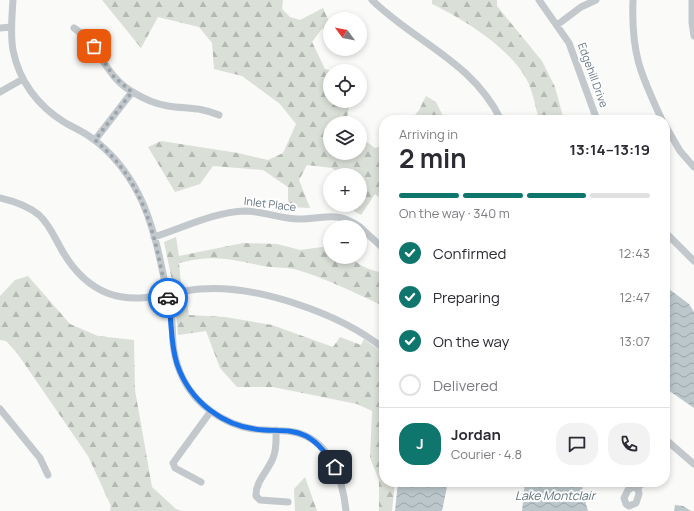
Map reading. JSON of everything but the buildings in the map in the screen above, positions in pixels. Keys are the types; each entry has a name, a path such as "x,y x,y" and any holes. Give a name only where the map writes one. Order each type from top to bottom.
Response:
{"street":[{"path":"13,0 11,27 13,50 23,80 34,96 45,107 64,122 95,140 116,160 133,182 146,210 168,294 177,364 194,395 211,412 228,422 264,430 299,433 320,447 332,462 340,476 346,511"},
{"path":"372,0 390,16 464,70 486,95 498,115"},
{"name":"Edgehill Drive","path":"539,0 573,50 595,115"},
{"path":"557,25 581,7 596,0"},
{"path":"633,0 633,38 636,60 642,77 660,115"},
{"path":"692,0 692,23 694,36"},
{"path":"0,28 11,27"},
{"path":"74,28 90,41 114,77 132,92 164,105 206,109 219,115"},
{"path":"0,92 23,80"},
{"path":"95,140 132,92"},
{"path":"670,134 680,151 694,167"},
{"path":"0,198 28,207 39,215 50,228 72,266 83,278 98,288 116,296 136,299 218,288 292,301 357,331 379,346"},
{"name":"Inlet Place","path":"154,237 218,215 244,211 298,219 334,216 347,220"},
{"name":"Inlet Place","path":"367,233 379,244"},
{"path":"670,237 694,261"},
{"path":"0,409 34,450 48,475"},
{"path":"201,482 175,468 173,463 211,412"},
{"path":"276,430 276,442 273,458 259,481 256,496 260,500 268,502 288,502"},
{"path":"670,445 694,464"}],"green space":[{"path":"102,0 283,0 282,9 290,17 300,20 323,8 325,12 323,12 323,29 312,42 323,65 323,108 349,108 347,116 323,116 323,160 367,160 367,142 375,148 379,147 379,198 375,194 367,206 367,168 332,168 307,165 299,180 310,208 288,207 288,187 263,170 213,166 200,184 175,192 148,147 161,141 238,153 268,160 283,153 296,124 280,104 242,76 214,69 212,43 199,27 158,17 141,48"},
{"path":"432,0 497,0 497,6 542,61 555,87 563,115 538,115 530,87 514,61 502,49 474,28 445,10 432,4"},
{"path":"426,96 436,102 442,115 415,115"},
{"path":"356,212 363,212 361,215"},
{"path":"176,237 179,256 243,243 277,244 300,250 323,247 323,264 360,264 366,268 379,272 379,304 305,272 294,269 267,267 221,258 191,260 179,263 181,284 173,285 164,242"},
{"path":"28,276 70,324 98,336 134,340 135,390 152,487 176,509 182,511 110,511 111,506 88,456 17,353 6,341 0,340 0,296 15,280"},
{"path":"186,296 189,315 225,317 272,325 333,347 340,337 361,345 364,339 379,350 379,480 370,458 372,411 357,404 273,387 237,387 220,368 206,331 178,335 175,300"},
{"path":"305,477 317,511 295,511 294,489"},
{"path":"379,487 394,487 392,511 379,511"}],"water":[{"path":"670,290 689,304 694,312 694,408 670,391"},
{"path":"397,487 447,487 442,511 395,511"},
{"name":"Lake Montclair","path":"524,487 582,487 588,511 522,511"},
{"path":"675,505 683,506 691,511 674,511"}],"way so far":[{"path":"94,46 114,77 132,92 95,140 125,171 133,182 146,210 154,237 168,298"}],"route":[{"path":"168,298 172,318 174,355 188,386 203,405 218,417 241,426 253,429 287,431 306,436 320,447 335,467"}]}
